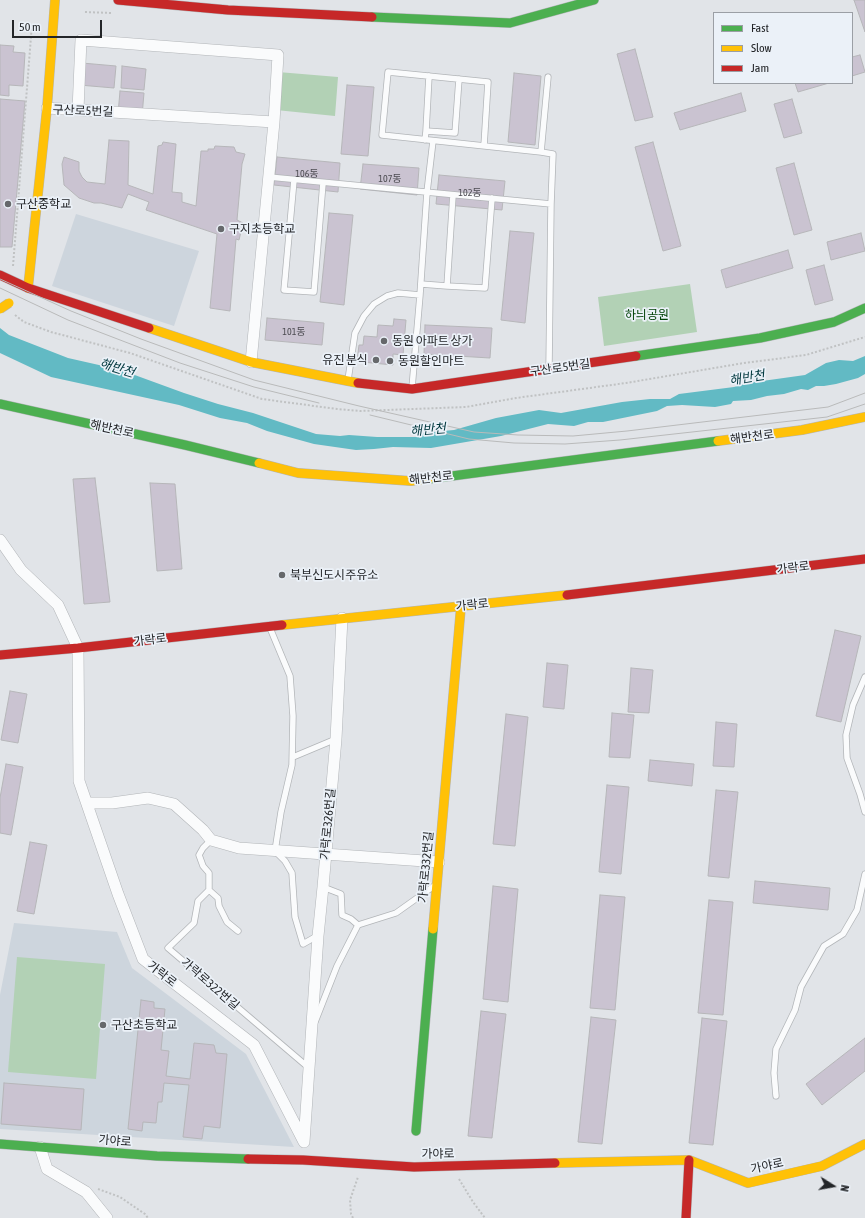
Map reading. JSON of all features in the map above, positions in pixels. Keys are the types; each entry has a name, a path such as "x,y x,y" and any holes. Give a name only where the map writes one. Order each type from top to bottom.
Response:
{"street":[{"path":"48,108 55,0"},
{"path":"118,0 228,10 510,23 594,0"},
{"path":"78,110 81,40 278,55 274,122 251,362"},
{"name":"구산로5번길","path":"28,288 48,108 274,122"},
{"name":"구산로5번길","path":"0,275 28,288 251,362 348,382 412,389 760,338 834,322 865,308"},
{"path":"0,310 28,288"},
{"name":"해반천로","path":"0,404 185,445 298,473 411,481 802,430 865,417"},
{"path":"0,540 21,570 58,605 78,648"},
{"name":"가락로","path":"0,655 78,648 342,618 541,598 865,559"},
{"name":"가락로332번길","path":"416,1131 461,606"},
{"name":"가락로326번길","path":"304,1142 318,936 336,739 342,618"},
{"name":"가락로","path":"78,648 79,781 118,894 143,959 254,1045 304,1142"},
{"path":"87,803 112,803 148,798 174,804 203,830 211,840 239,848 439,862"},
{"name":"가야로","path":"0,1144 157,1156 303,1160 414,1167 689,1160 748,1183 822,1166 865,1144"},
{"path":"40,1147 47,1169 86,1192 107,1218"},
{"path":"686,1218 689,1160"}],"lane":[{"path":"484,146 488,82 388,72 382,136 433,140 484,146 541,152 553,154 549,370"},
{"path":"425,140 429,76"},
{"path":"541,152 548,77"},
{"path":"426,131 455,133 459,79"},
{"path":"412,389 427,192 433,140"},
{"path":"269,177 551,204"},
{"path":"294,180 284,290 314,292 323,183"},
{"path":"447,286 453,194"},
{"path":"421,284 485,288 492,198"},
{"path":"348,382 355,334 364,316 374,304 387,296 398,293 420,294"},
{"path":"269,626 290,676 293,756 281,812 275,851 285,861 292,873 295,917 303,944 318,936"},
{"path":"865,677 853,704 846,735 847,758 865,812"},
{"path":"293,756 336,739"},
{"path":"211,840 202,848 199,855 203,866 209,873 209,890 218,898 219,906 227,922 238,931"},
{"path":"776,1096 774,1073 776,1049 795,1010 801,987 824,946 842,934 857,910 865,874"},
{"path":"323,887 341,894 342,915 351,919 358,925 396,913 437,884"},
{"name":"가락로322번길","path":"209,890 198,901 194,923 168,948 309,1069"},
{"name":"가락로326번길","path":"312,1030 337,966 358,925"}],"path":[{"path":"13,268 32,24"},
{"path":"353,1218 351,1214 350,1200 363,1164"},
{"path":"451,1166 473,1202 485,1218"},
{"path":"98,1189 120,1197 145,1214 148,1218"}],"shaded area":[{"path":"76,214 199,251 174,326 52,286"},
{"name":"구산초등학교","path":"14,923 117,932 132,968 246,1054 294,1147 0,1129 0,995"}],"green space":[{"path":"278,72 338,77 335,116 276,110"},
{"name":"하늬공원","path":"690,284 697,332 604,346 598,297"},
{"path":"17,957 105,964 96,1079 8,1072"}],"water":[{"name":"해반천","path":"0,328 9,335 68,358 121,370 184,393 253,413 316,434 340,436 417,437 421,433 454,430 496,418 539,410 561,413 622,402 650,399 670,399 679,394 734,387 748,383 805,375 826,363 839,360 853,361 865,356 865,374 858,378 836,384 816,386 808,390 801,389 784,394 751,400 733,401 731,404 715,407 682,405 667,406 657,411 603,422 588,422 574,426 548,424 501,436 431,448 393,447 356,450 314,444 267,431 247,423 220,418 179,405 51,377 0,353"}],"building":[{"path":"854,0 865,0 865,32"},
{"path":"0,45 14,46 13,52 25,53 23,86 9,85 9,96 0,95"},
{"path":"635,49 653,117 635,121 617,54"},
{"path":"860,55 865,72 853,76 853,57"},
{"path":"82,63 116,66 114,88 79,85"},
{"path":"122,66 146,69 144,90 121,88"},
{"path":"514,73 541,76 535,145 508,142"},
{"path":"795,84 826,84 798,92"},
{"path":"347,85 374,87 368,156 341,154"},
{"path":"120,91 144,93 142,116 118,114"},
{"path":"741,93 746,111 680,130 674,113"},
{"name":"구산중학교","path":"0,99 25,101 12,247 0,247"},
{"path":"792,99 802,133 784,138 774,104"},
{"name":"구지초등학교","path":"109,140 129,141 128,185 153,194 158,146 162,145 163,142 176,144 172,192 182,193 182,202 196,206 201,151 214,149 215,146 234,147 236,152 245,154 242,164 237,220 243,223 239,240 236,239 230,311 210,308 217,234 146,210 149,202 128,194 122,208 101,203 94,203 79,198 64,185 62,164 64,157 79,162 79,171 87,182 105,184"},
{"path":"653,142 681,246 663,251 635,147"},
{"path":"277,157 340,163 338,192 274,185"},
{"path":"794,163 812,230 794,235 776,168"},
{"path":"363,164 419,168 417,195 360,189"},
{"path":"439,175 505,181 502,210 436,204"},
{"path":"329,213 353,215 344,305 320,302"},
{"path":"510,231 534,233 525,323 501,320"},
{"path":"861,233 865,251 831,260 827,242"},
{"path":"788,250 793,268 726,288 721,270"},
{"path":"824,265 833,300 815,305 806,270"},
{"path":"267,318 324,323 322,345 265,340"},
{"name":"동원 아파트 상가","path":"394,319 406,320 403,355 393,354 393,365 357,361 359,345 363,345 364,336 377,337 378,325 393,326"},
{"path":"425,325 492,328 490,358 424,354"},
{"path":"95,478 110,602 84,604 73,479"},
{"path":"150,483 175,484 182,569 157,571"},
{"path":"835,630 861,636 841,722 816,716"},
{"path":"547,663 568,665 564,709 543,707"},
{"path":"631,668 653,670 649,713 628,712"},
{"path":"10,691 27,694 18,743 1,740"},
{"path":"612,713 634,715 630,758 609,757"},
{"path":"506,714 528,717 515,846 493,844"},
{"path":"716,722 737,724 734,767 713,766"},
{"path":"650,760 694,764 692,786 648,781"},
{"path":"6,764 23,767 11,835 0,833 0,798"},
{"path":"607,785 629,787 621,874 599,872"},
{"path":"716,790 738,792 729,878 708,876"},
{"path":"30,842 47,845 34,914 17,911"},
{"path":"755,881 830,888 828,910 753,903"},
{"path":"493,886 518,889 508,1002 483,999"},
{"path":"600,895 625,897 615,1010 590,1008"},
{"path":"709,900 733,902 723,1015 698,1013"},
{"path":"141,1000 154,1002 154,1008 165,1009 161,1050 169,1051 166,1076 190,1079 194,1043 214,1045 216,1053 227,1054 220,1128 204,1126 202,1139 183,1137 189,1085 164,1083 162,1102 158,1102 156,1123 143,1122 142,1131 128,1129"},
{"path":"481,1011 506,1014 492,1138 468,1136"},
{"path":"591,1017 616,1020 602,1144 578,1142"},
{"path":"702,1018 727,1021 713,1145 689,1143"},
{"path":"865,1038 865,1071 822,1105 806,1084"},
{"path":"4,1083 84,1089 81,1130 1,1124"}],"tram line":[{"path":"0,279 71,311 141,339 254,380 474,432 518,435 573,436 627,431 828,407 865,393"},
{"path":"0,288 68,320 180,363 254,387 319,403"},
{"path":"370,415 469,439 514,443 565,444 620,440 827,417 865,404"}],"traffic: fast":[{"path":"372,17 510,23 594,0"},
{"path":"636,356 760,338 834,322 865,308"},
{"path":"0,404 259,463"},
{"path":"429,479 718,441"},
{"path":"416,1131 433,929"},
{"path":"0,1144 157,1156 248,1159"}],"traffic: slow":[{"path":"28,288 47,108 55,0"},
{"path":"0,309 9,303"},
{"path":"149,328 251,362 358,383"},
{"path":"718,441 802,430 865,417"},
{"path":"259,463 298,473 411,481 429,479"},
{"path":"282,625 567,595"},
{"path":"433,929 461,606"},
{"path":"555,1163 689,1160 748,1183 822,1166 865,1144"}],"traffic: jam":[{"path":"118,0 228,10 372,17"},
{"path":"0,275 28,288 149,328"},
{"path":"358,383 412,389 636,356"},
{"path":"567,595 865,559"},
{"path":"0,655 78,648 282,625"},
{"path":"248,1159 303,1160 414,1167 555,1163"},
{"path":"686,1218 689,1160"}],"place":[{"name":"구산중학교","path":"8,204"},
{"name":"구지초등학교","path":"221,229"},
{"name":"동원 아파트 상가","path":"384,341"},
{"name":"유진 분식","path":"376,360"},
{"name":"동원할인마트","path":"390,361"},
{"name":"북부신도시주유소","path":"282,575"},
{"name":"구산초등학교","path":"103,1025"}]}
